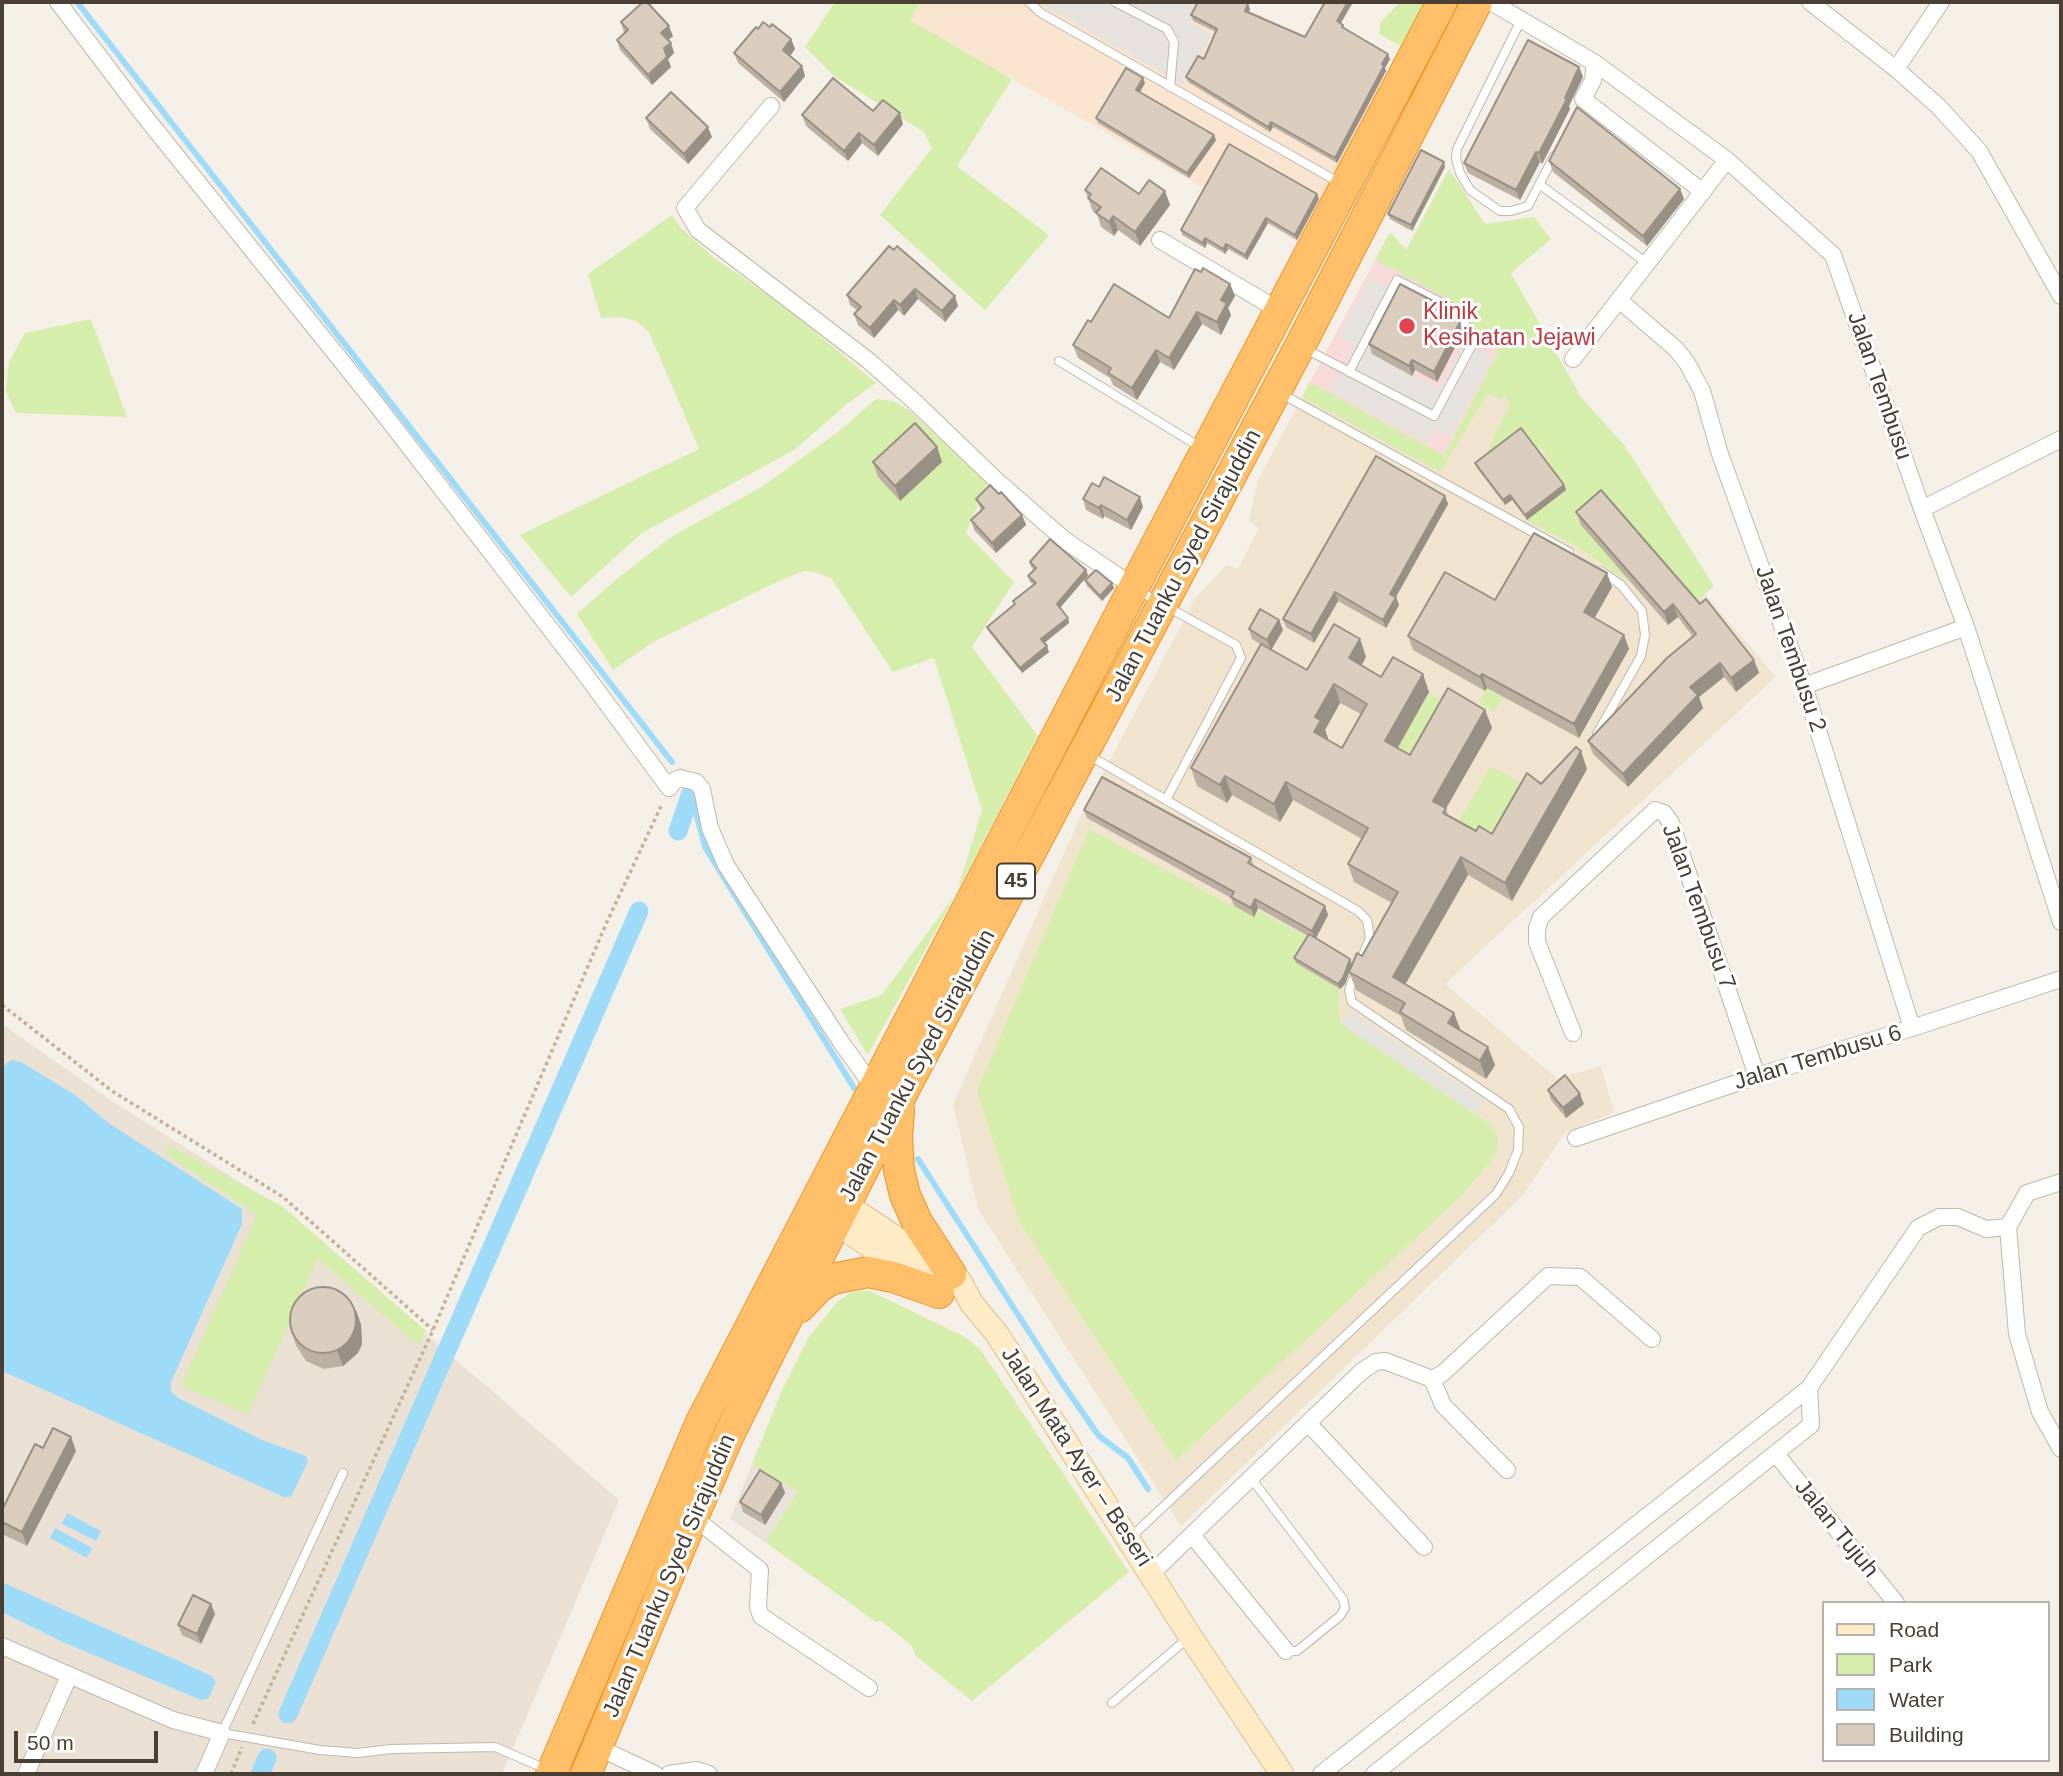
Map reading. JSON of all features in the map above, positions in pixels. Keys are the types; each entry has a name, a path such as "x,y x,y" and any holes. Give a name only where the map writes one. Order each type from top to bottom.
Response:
{"highway":[{"name":"Jalan Tuanku Syed Sirajuddin","path":"586,1774 693,1517 768,1356 874,1088 1133,587 1442,2"},
{"name":"Jalan Tuanku Syed Sirajuddin","path":"551,1773 701,1422 829,1205 906,1086 1300,346 1477,2"},
{"path":"906,1086 898,1117 899,1170 905,1195 945,1284"},
{"path":"768,1356 806,1298 832,1279 848,1274 878,1273 945,1284"},
{"path":"640,1566 667,1578"}],"main road":[{"name":"Jalan Mata Ayer – Beseri","path":"829,1205 945,1284 959,1280 972,1304 997,1334 1190,1636 1282,1774"}],"street":[{"path":"58,2 142,113 475,531 668,788 674,780 680,778 696,782 702,789 710,828 726,865 874,1088"},
{"name":"Jalan Tembusu","path":"1491,2 1595,63 1727,160 1833,255 1966,627 2061,922"},
{"path":"1810,2 1896,69 1938,106 1979,151 2061,296"},
{"path":"1896,69 1941,2"},
{"path":"1595,63 1593,80 1580,105 1703,192"},
{"path":"771,106 685,208 698,230 869,360 996,481 1056,533 1133,587"},
{"path":"1573,359 1727,160"},
{"path":"1160,240 1280,311"},
{"name":"Jalan Tembusu 2","path":"1619,300 1675,349 1687,363 1702,391 1720,454 1804,686 1912,1028"},
{"path":"1922,509 2061,439"},
{"path":"1804,686 1966,627"},
{"name":"Jalan Tembusu 7","path":"1573,1033 1537,942 1537,928 1541,917 1655,810 1664,813 1671,823 1757,1076"},
{"name":"Jalan Tembusu 6","path":"1576,1138 1757,1076 2061,979"},
{"path":"2061,1182 2027,1193 2008,1227 2017,1334 2040,1412 2061,1449"},
{"path":"1321,1774 1809,1388 1918,1227 1939,1217 1958,1217 1986,1229 2008,1227"},
{"path":"1151,1574 1362,1371 1376,1362 1385,1362 1432,1379 1442,1374 1548,1276 1580,1277 1652,1339"},
{"path":"1432,1379 1443,1405 1507,1470"},
{"path":"1374,1774 1811,1425 1809,1388"},
{"path":"1308,1423 1424,1547"},
{"name":"Jalan Tujuh","path":"1776,1454 1894,1601"},
{"path":"693,1517 760,1570 758,1607 761,1616 869,1688"},
{"path":"1192,1535 1286,1651"},
{"path":"2,1646 173,1720 222,1733 204,1774"},
{"path":"26,1774 69,1676"},
{"path":"597,1747 655,1774"},
{"path":"669,1774 697,1770 709,1774"}],"lane":[{"path":"1029,2 1041,13 1345,186"},
{"path":"1115,2 1167,29 1174,42 1170,87"},
{"path":"1522,19 1457,149 1455,158 1470,190 1500,211 1511,211 1528,206 1558,148"},
{"path":"1539,184 1647,263"},
{"path":"1300,346 1349,372 1434,416 1476,337 1450,307 1397,280 1349,372"},
{"path":"1059,361 1206,450"},
{"path":"1276,391 1577,556"},
{"path":"1589,563 1621,585 1642,611 1645,635 1641,656 1597,734"},
{"path":"1133,587 1236,645 1241,657 1166,800"},
{"path":"1084,753 1358,911 1367,920 1370,938 1349,990 1352,1002 1509,1109 1519,1127 1518,1150 1510,1173 1496,1194 1129,1539"},
{"path":"343,1473 222,1733 320,1750 358,1753 391,1749 495,1747 551,1773"},
{"path":"1251,1478 1343,1599 1345,1608 1340,1616 1297,1651 1286,1651"},
{"path":"1112,1703 1190,1636"}],"path":[{"path":"231,1774 433,1330 606,924 668,788"},
{"path":"2,1005 112,1091 283,1198 433,1330"}],"shaded area":[{"path":"920,2 1236,2 1315,45 1385,89 1303,245 909,20"},
{"path":"1038,2 1200,2 1190,23 1212,34 1183,85"},
{"name":"Klinik Kesihatan Jejawi","path":"1390,232 1498,352 1444,455 1310,382"},
{"path":"1371,277 1404,294 1412,376 1439,389 1464,342 1492,357 1450,436 1436,429 1428,443 1330,390 1354,345 1339,337"},
{"path":"1498,352 1776,677 1445,984 1558,1079 1601,1066 1614,1112 1564,1134 1523,1195 1181,1526 978,1209 953,1105 1080,817 1194,600 1226,565 1238,569 1259,528 1249,521 1257,482 1310,382 1444,455"},
{"path":"1350,1011 1484,1101 1475,1114 1341,1024"},
{"path":"2,1024 112,1101 276,1205 619,1500 502,1774 2,1774"},
{"path":"752,1464 797,1491 765,1542 730,1519"}],"green space":[{"path":"835,2 920,2 910,20 1012,79 957,166 1049,235 985,310 880,215 932,148 924,132 834,76 805,47"},
{"path":"1400,2 1428,2 1402,47 1379,34 1381,22"},
{"path":"1449,169 1485,224 1534,217 1551,239 1511,273 1581,397 1625,446 1714,586 1693,604 1581,525 1632,584 1574,545 1527,520 1542,458 1546,454 1539,446 1491,457 1487,451 1510,404 1505,396 1500,399 1488,393 1440,472 1302,397 1310,382 1444,455 1498,352 1451,300 1375,260 1390,232 1406,250"},
{"path":"672,215 680,227 714,258 787,308 876,383 794,450 642,533 571,597 520,535 699,449 649,332 636,321 619,317 601,318 588,274"},
{"path":"91,319 127,417 16,413 6,392 9,362 25,333"},
{"path":"876,399 893,401 909,410 987,483 966,533 1014,582 972,647 1038,736 957,892 982,810 934,658 893,672 831,578 805,571 783,579 653,642 613,670 577,614 671,537 763,486 838,432"},
{"path":"1522,627 1538,636 1494,712 1479,703"},
{"path":"1429,693 1449,705 1416,763 1396,752"},
{"path":"1491,766 1525,785 1492,841 1458,822"},
{"path":"1089,829 1253,917 1257,910 1311,939 1297,963 1340,989 1338,1006 1341,1024 1487,1122 1496,1131 1498,1143 1492,1160 1461,1196 1176,1460 1019,1221 977,1091"},
{"path":"957,892 868,1055 840,1009 882,995"},
{"path":"169,1145 282,1206 426,1331 419,1346 318,1259 248,1414 181,1386 257,1215 165,1154"},
{"path":"870,1291 965,1337 980,1349 1129,1572 972,1701 916,1656 912,1646 881,1621 876,1622 765,1542 797,1492 752,1464 782,1390 808,1338 837,1302 850,1293"}],"water":[{"path":"12,1060 21,1062 75,1095 110,1124 242,1209 242,1224 171,1382 171,1391 178,1398 262,1440 306,1456 308,1461 291,1497 284,1497 2,1371 2,1072 6,1063"},
{"path":"67,1513 101,1531 96,1541 62,1524"},
{"path":"55,1528 92,1548 87,1558 50,1538"},
{"path":"2,1582 212,1676 216,1682 208,1699 201,1700 65,1643 2,1612"}],"building":[{"path":"643,2 647,2 669,26 661,33 671,43 664,48 667,57 648,75 617,40 628,30 621,22"},
{"path":"1198,2 1244,2 1248,4 1245,11 1305,37 1325,2 1348,2 1337,21 1342,27 1388,54 1335,158 1271,122 1268,127 1186,77 1198,56 1204,59 1217,29 1191,15"},
{"path":"763,22 770,27 772,24 791,39 783,50 802,66 780,92 734,53"},
{"path":"1528,40 1579,67 1565,98 1567,99 1516,190 1464,163"},
{"path":"1126,68 1143,78 1136,90 1214,135 1187,173 1096,118"},
{"path":"833,78 873,111 883,100 900,113 874,145 859,133 844,151 802,115"},
{"path":"671,92 708,127 684,154 646,118"},
{"path":"1577,107 1680,189 1643,236 1549,161"},
{"path":"1229,144 1317,194 1295,235 1266,218 1245,255 1226,244 1223,249 1205,238 1203,243 1181,230"},
{"path":"1421,150 1444,162 1411,225 1388,214"},
{"path":"1101,168 1139,194 1149,180 1165,191 1135,232 1113,216 1109,222 1096,213 1101,207 1088,198 1091,194 1085,190"},
{"path":"889,246 894,250 897,246 955,296 942,311 915,289 900,305 894,300 870,328 854,314 861,307 847,295"},
{"path":"1203,268 1230,284 1221,300 1227,303 1217,322 1197,312 1169,358 1156,350 1132,388 1108,373 1111,368 1073,345 1088,320 1091,322 1114,284 1169,318 1195,269 1201,272"},
{"path":"1400,284 1441,305 1438,310 1460,322 1434,372 1412,360 1409,366 1369,344"},
{"path":"915,423 937,447 895,486 873,462"},
{"path":"1521,428 1564,485 1525,515 1510,495 1503,500 1475,463"},
{"path":"1376,456 1445,496 1390,594 1396,597 1383,620 1335,592 1311,634 1283,619"},
{"path":"1104,477 1140,497 1127,520 1101,505 1099,508 1083,499 1092,483 1099,487"},
{"path":"990,485 999,494 1001,492 1022,515 992,543 971,520 984,508 976,499"},
{"path":"1601,490 1700,604 1706,599 1754,660 1731,678 1720,663 1690,687 1698,695 1623,774 1588,741 1667,658 1696,634 1673,604 1664,612 1576,512"},
{"path":"1534,533 1607,573 1584,612 1624,635 1574,724 1482,674 1480,677 1408,636 1445,572 1495,600"},
{"path":"1050,539 1086,570 1057,604 1068,618 1041,639 1047,646 1020,668 987,627 1036,583 1028,576 1036,568 1030,562"},
{"path":"1096,570 1112,583 1100,596 1085,580"},
{"path":"1260,609 1279,620 1267,640 1249,629"},
{"path":"1334,624 1360,639 1349,658 1381,677 1393,657 1423,674 1385,741 1410,755 1448,688 1485,710 1433,801 1446,808 1443,813 1476,831 1479,826 1492,834 1527,773 1541,784 1576,747 1581,751 1505,883 1461,857 1393,977 1454,1013 1448,1023 1488,1047 1480,1061 1400,1012 1405,1003 1349,972 1357,953 1362,956 1398,892 1348,864 1368,828 1286,782 1274,804 1225,776 1220,785 1191,768 1261,644 1307,670","holes":["1334,684 1367,704 1342,748 1314,732 1321,720 1315,717"]},
{"path":"1102,777 1251,858 1248,863 1325,906 1312,931 1255,899 1251,908 1231,897 1234,892 1084,810"},
{"path":"1309,934 1350,959 1338,984 1294,958"},
{"path":"1565,1075 1580,1094 1563,1108 1548,1090"},
{"path":"329,1287 347,1296 354,1307 354,1333 347,1344 336,1351 317,1353 299,1344 292,1333 290,1314 299,1296 310,1289"},
{"path":"53,1428 71,1437 22,1532 2,1522 2,1510 35,1444 43,1448"},
{"path":"760,1470 781,1483 761,1515 740,1502"},
{"path":"193,1595 211,1604 197,1634 178,1625"}],"waterway":[{"path":"77,2 672,762"},
{"path":"691,793 705,847 854,1088"},
{"path":"678,831 691,793"},
{"path":"288,1714 639,911"},
{"path":"918,1159 1099,1436 1128,1458 1148,1489"},
{"path":"260,1774 267,1758"}],"place":[{"name":"Klinik Kesihatan Jejawi","path":"1407,326"}]}
